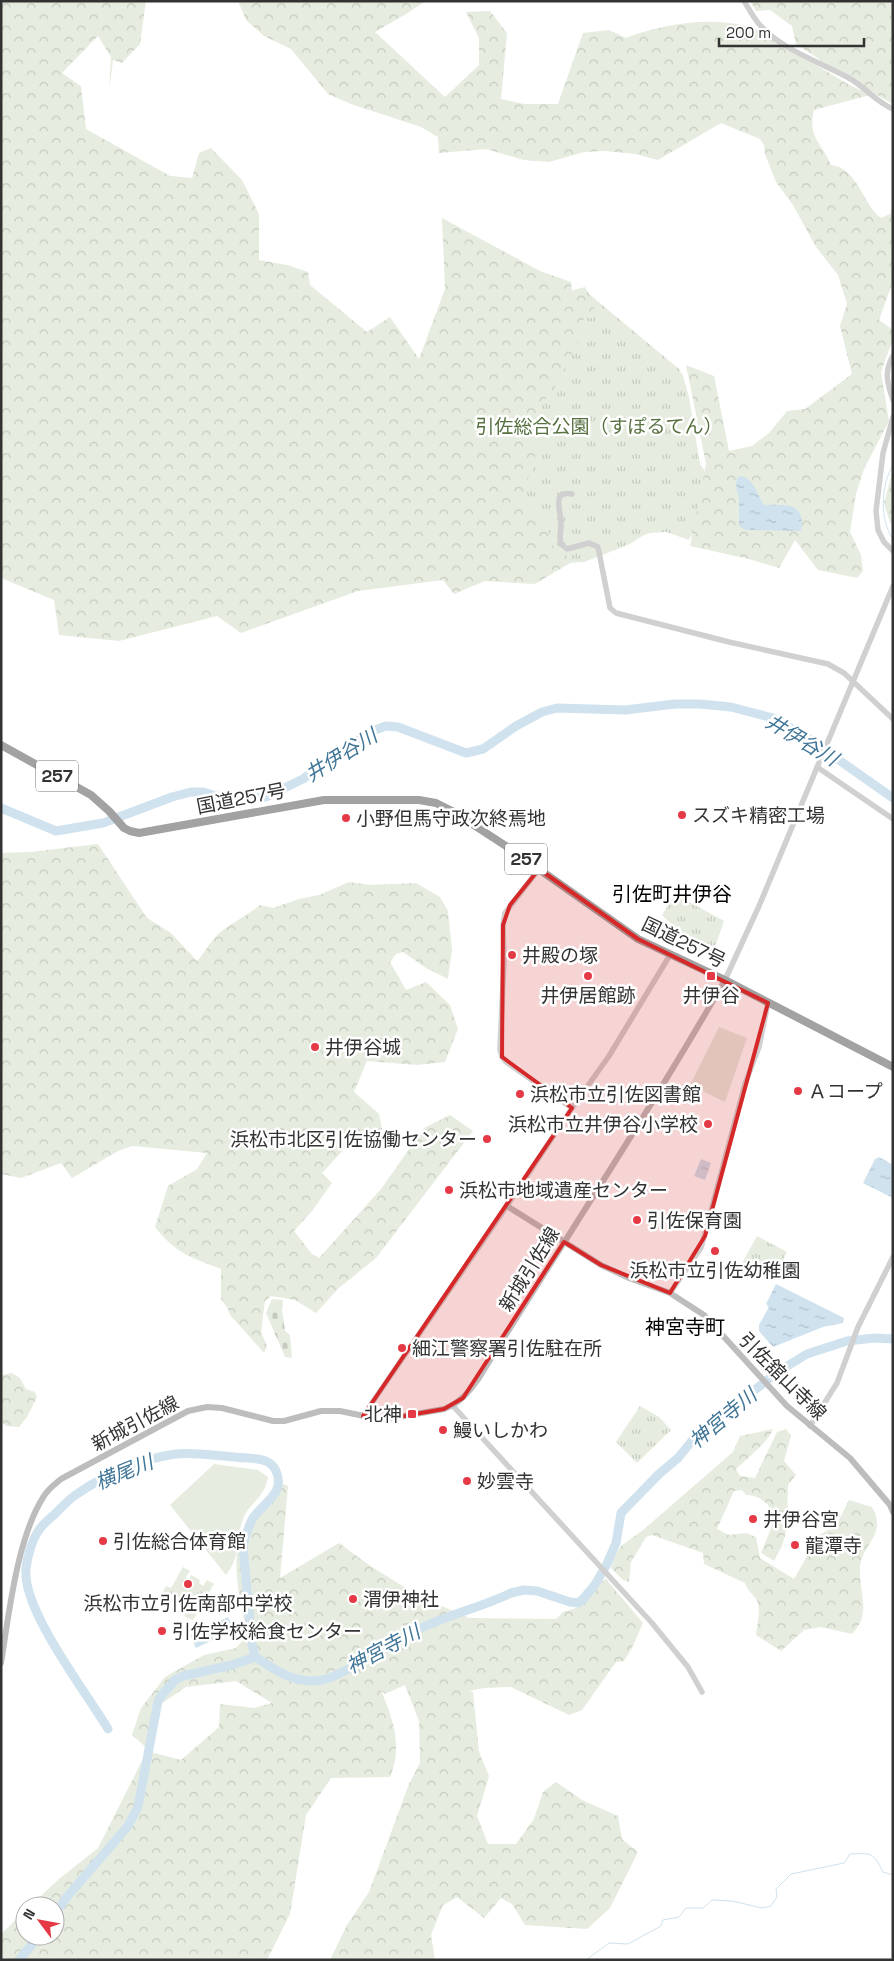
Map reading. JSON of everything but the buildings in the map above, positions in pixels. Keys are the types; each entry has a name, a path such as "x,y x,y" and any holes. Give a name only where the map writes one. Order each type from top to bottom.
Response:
{"highway":[{"name":"国道257号","path":"1,745 91,795 130,832 139,833 324,800 419,800 436,803 452,810 624,930 893,1067"}],"main road":[{"name":"新城引佐線","path":"1,1663 26,1540 38,1507 46,1493 61,1479 188,1411 207,1407 222,1408 273,1422 321,1411 340,1411 387,1419 454,1406 479,1378 691,1039 724,980"},
{"name":"引佐舘山寺線","path":"507,1206 601,1265 629,1278 670,1293 704,1315 777,1395 810,1426 850,1458 890,1505 893,1512"}],"street":[{"path":"744,1 758,23 769,35 850,79 882,105 893,110"},
{"path":"893,356 887,369 887,383 893,400"},
{"path":"893,417 883,453 876,511 878,530 884,542 893,551"},
{"path":"572,494 566,494 560,497 559,500 561,544 567,550 589,543 598,547 610,608 616,613 828,664 844,672 893,718"},
{"path":"724,980 759,906 893,586"},
{"path":"817,767 893,819"},
{"path":"539,869 505,913 503,925 504,960 500,1049 502,1057 506,1062 572,1108"},
{"path":"363,1416 609,1056 670,955"},
{"path":"670,1293 701,1248 745,1084 759,1047 768,1003"},
{"path":"810,1426 838,1383 858,1327 893,1257"},
{"path":"454,1406 652,1623 688,1667 702,1692"}],"highlighted area":[{"path":"539,869 638,939 768,1003 705,1236 670,1293 601,1265 564,1242 463,1398 444,1409 387,1419 363,1416 572,1108 502,1057 503,925 510,905"}],"green space":[{"path":"1,1 146,1 140,44 122,63 113,60 109,91 111,57 98,36 62,73 81,86 86,129 170,176 192,178 199,153 211,148 242,180 259,214 259,260 287,265 308,272 310,285 367,332 390,317 419,359 445,289 442,218 540,271 571,282 572,292 584,295 597,312 592,318 584,318 579,341 553,391 541,404 534,465 526,483 527,510 544,519 554,549 575,560 535,584 485,581 454,594 443,580 358,591 241,633 217,616 119,641 59,635 54,600 1,578"},
{"path":"238,1 426,1 375,32 445,97 479,65 479,38 466,12 490,11 507,33 501,99 524,104 558,104 583,33 609,30 626,38 657,28 708,22 725,22 756,29 846,83 870,95 814,110 812,119 812,127 816,139 831,165 840,168 854,179 869,204 881,218 890,214 893,206 893,281 879,320 893,330 893,339 881,372 889,421 864,469 856,494 850,532 861,555 863,571 857,578 818,570 795,540 779,568 749,559 690,546 706,464 686,365 714,376 729,451 752,446 769,433 787,411 805,409 852,374 840,326 847,304 838,275 816,247 793,205 776,182 765,154 764,145 760,139 721,123 658,160 635,154 605,151 584,152 549,162 524,160 486,149 439,153 438,137 421,127 351,104 328,94 291,49 264,36 246,20"},
{"path":"750,1 893,1 893,104 857,84 796,44 792,26 770,10 756,11"},
{"name":"引佐総合公園（すぽるてん）","path":"585,287 589,294 679,369 683,376 689,397 700,464 707,474 706,507 689,540 666,532 650,533 628,545 584,562 551,564 521,509 518,364 567,292"},
{"path":"893,469 893,524 890,523 884,503"},
{"path":"98,844 147,918 171,933 197,961 219,933 260,905 273,908 299,899 319,895 349,882 371,885 416,883 440,897 448,911 452,950 448,979 426,968 403,952 396,954 390,962 406,990 426,982 450,1005 458,1029 445,1062 417,1065 367,1061 354,1092 379,1114 382,1129 371,1144 346,1147 322,1173 332,1183 312,1211 294,1231 312,1254 319,1258 381,1189 424,1128 450,1115 473,1131 376,1258 339,1288 316,1313 295,1300 271,1296 265,1301 261,1332 267,1346 264,1353 230,1315 221,1299 221,1269 192,1258 177,1249 155,1227 168,1186 197,1169 207,1153 132,1146 118,1151 72,1178 61,1163 21,1178 1,1174 1,853 31,852"},
{"path":"675,894 724,921 715,947 684,936 662,915"},
{"path":"719,1027 747,1038 725,1102 690,1085"},
{"path":"757,1236 787,1252 772,1280 740,1267"},
{"path":"272,1299 283,1300 282,1309 285,1331 290,1335 292,1358 285,1357 266,1313"},
{"path":"12,1373 20,1378 26,1389 35,1392 37,1397 27,1417 19,1427 6,1426 1,1421 1,1378 3,1375"},
{"path":"640,1406 659,1417 671,1430 637,1463 616,1442"},
{"path":"773,1429 762,1445 736,1469 740,1476 755,1478 777,1432 786,1429 791,1436 784,1461 796,1475 788,1485 787,1528 782,1546 774,1561 761,1553 776,1516 760,1499 746,1495 742,1490 734,1491 717,1529 729,1535 746,1533 756,1537 760,1558 794,1579 819,1535 836,1526 849,1500 872,1507 877,1525 861,1560 860,1577 863,1611 862,1618 852,1634 821,1627 804,1630 781,1651 756,1635 759,1612 758,1603 745,1583 704,1564 703,1553 652,1535 646,1537 631,1562 629,1582 623,1580 611,1568 615,1555 621,1546 643,1530 733,1452 740,1436"},
{"path":"214,1464 258,1470 268,1477 264,1490 243,1519 234,1561 226,1575 170,1505"},
{"path":"280,1483 288,1486 280,1578 339,1543 369,1565 417,1595 469,1618 556,1619 563,1612 576,1608 588,1598 593,1588 606,1579 643,1623 624,1661 616,1662 582,1710 569,1715 511,1687 484,1688 469,1691 473,1692 479,1752 489,1776 477,1816 488,1844 516,1844 534,1819 543,1792 556,1782 582,1800 618,1816 622,1839 638,1852 610,1908 587,1929 525,1925 512,1904 501,1898 484,1918 457,1897 443,1905 431,1935 435,1960 330,1960 347,1925 369,1892 409,1784 420,1763 419,1721 405,1685 385,1694 381,1690 393,1722 395,1733 396,1754 390,1777 331,1778 306,1815 290,1914 267,1960 1,1960 1,1934 15,1921 15,1946 65,1946 65,1896 41,1896 98,1848 147,1751 181,1760 219,1727 220,1704 254,1708 272,1703 236,1681 186,1687 155,1708 149,1750 132,1735 141,1708 165,1677 204,1655 236,1648 247,1636 236,1564 241,1535 259,1507"},
{"path":"183,1567 190,1571 186,1577 189,1579 191,1575 200,1580 199,1583 203,1586 207,1580 214,1584 193,1620 184,1616 188,1610 183,1607 184,1605 174,1599 169,1606 164,1602 168,1596 163,1592 166,1586 171,1588"}],"water":[{"path":"741,476 749,480 764,505 786,505 797,510 802,521 801,531 745,530 739,526 739,499 736,487 737,478"},
{"path":"879,1157 893,1165 893,1198 863,1183 875,1159"},
{"path":"701,1159 711,1163 705,1180 694,1176"},
{"path":"776,1284 844,1318 843,1323 823,1327 773,1347 759,1331 759,1325 769,1307 766,1304"},
{"path":"228,1617 234,1630 196,1648 190,1635"}],"waterway":[{"path":"893,465 886,482 883,502 885,522 893,539"},
{"name":"井伊谷川","path":"1,808 56,831 103,823 172,797 191,792 203,792 230,800 266,797 303,779 356,742 375,730 386,726 398,727 466,753 483,749 516,726 542,712 557,708 625,710 675,704 731,707 773,718 806,737 893,798"},
{"name":"神宮寺川","path":"65,1899 128,1826 138,1807 158,1701 175,1680 183,1676 232,1665 255,1657 275,1670 295,1679 321,1680 351,1668 428,1625 511,1593 524,1590 537,1591 578,1603 594,1586 606,1566 616,1543 621,1513 711,1424 779,1371 807,1354 847,1341 875,1338 893,1339"},
{"name":"横尾川","path":"108,1729 44,1628 27,1586 26,1569 32,1544 42,1526 74,1496 111,1474 162,1456 175,1454 258,1459 273,1466 278,1479 276,1492 253,1518 243,1547 252,1645 255,1657"},
{"path":"586,1960 609,1943 628,1944 661,1926 663,1920 679,1917 686,1908 703,1908 712,1900 732,1901 762,1908 771,1906 777,1897 776,1889 791,1874 844,1863 850,1854 871,1855 883,1872 893,1875"},
{"name":"神宮寺川","path":"19,1960 31,1946"}],"place":[{"name":"スズキ精密工場","path":"682,815"},
{"name":"小野但馬守政次終焉地","path":"346,818"},
{"name":"井殿の塚","path":"512,955"},
{"name":"井伊居館跡","path":"588,976"},
{"name":"井伊谷","path":"711,976"},
{"name":"井伊谷城","path":"315,1047"},
{"name":"Ａコープ","path":"798,1091"},
{"name":"浜松市立引佐図書館","path":"520,1094"},
{"name":"浜松市立井伊谷小学校","path":"708,1124"},
{"name":"浜松市北区引佐協働センター","path":"487,1139"},
{"name":"浜松市地域遺産センター","path":"449,1190"},
{"name":"引佐保育園","path":"637,1220"},
{"name":"浜松市立引佐幼稚園","path":"715,1251"},
{"name":"細江警察署引佐駐在所","path":"402,1348"},
{"name":"北神","path":"412,1414"},
{"name":"鰻いしかわ","path":"443,1430"},
{"name":"妙雲寺","path":"467,1481"},
{"name":"井伊谷宮","path":"753,1519"},
{"name":"引佐総合体育館","path":"103,1541"},
{"name":"龍潭寺","path":"795,1545"},
{"name":"浜松市立引佐南部中学校","path":"188,1584"},
{"name":"渭伊神社","path":"353,1599"},
{"name":"引佐学校給食センター","path":"162,1631"}],"district":[{"name":"引佐町井伊谷","path":"672,894"},
{"name":"神宮寺町","path":"685,1327"}]}
